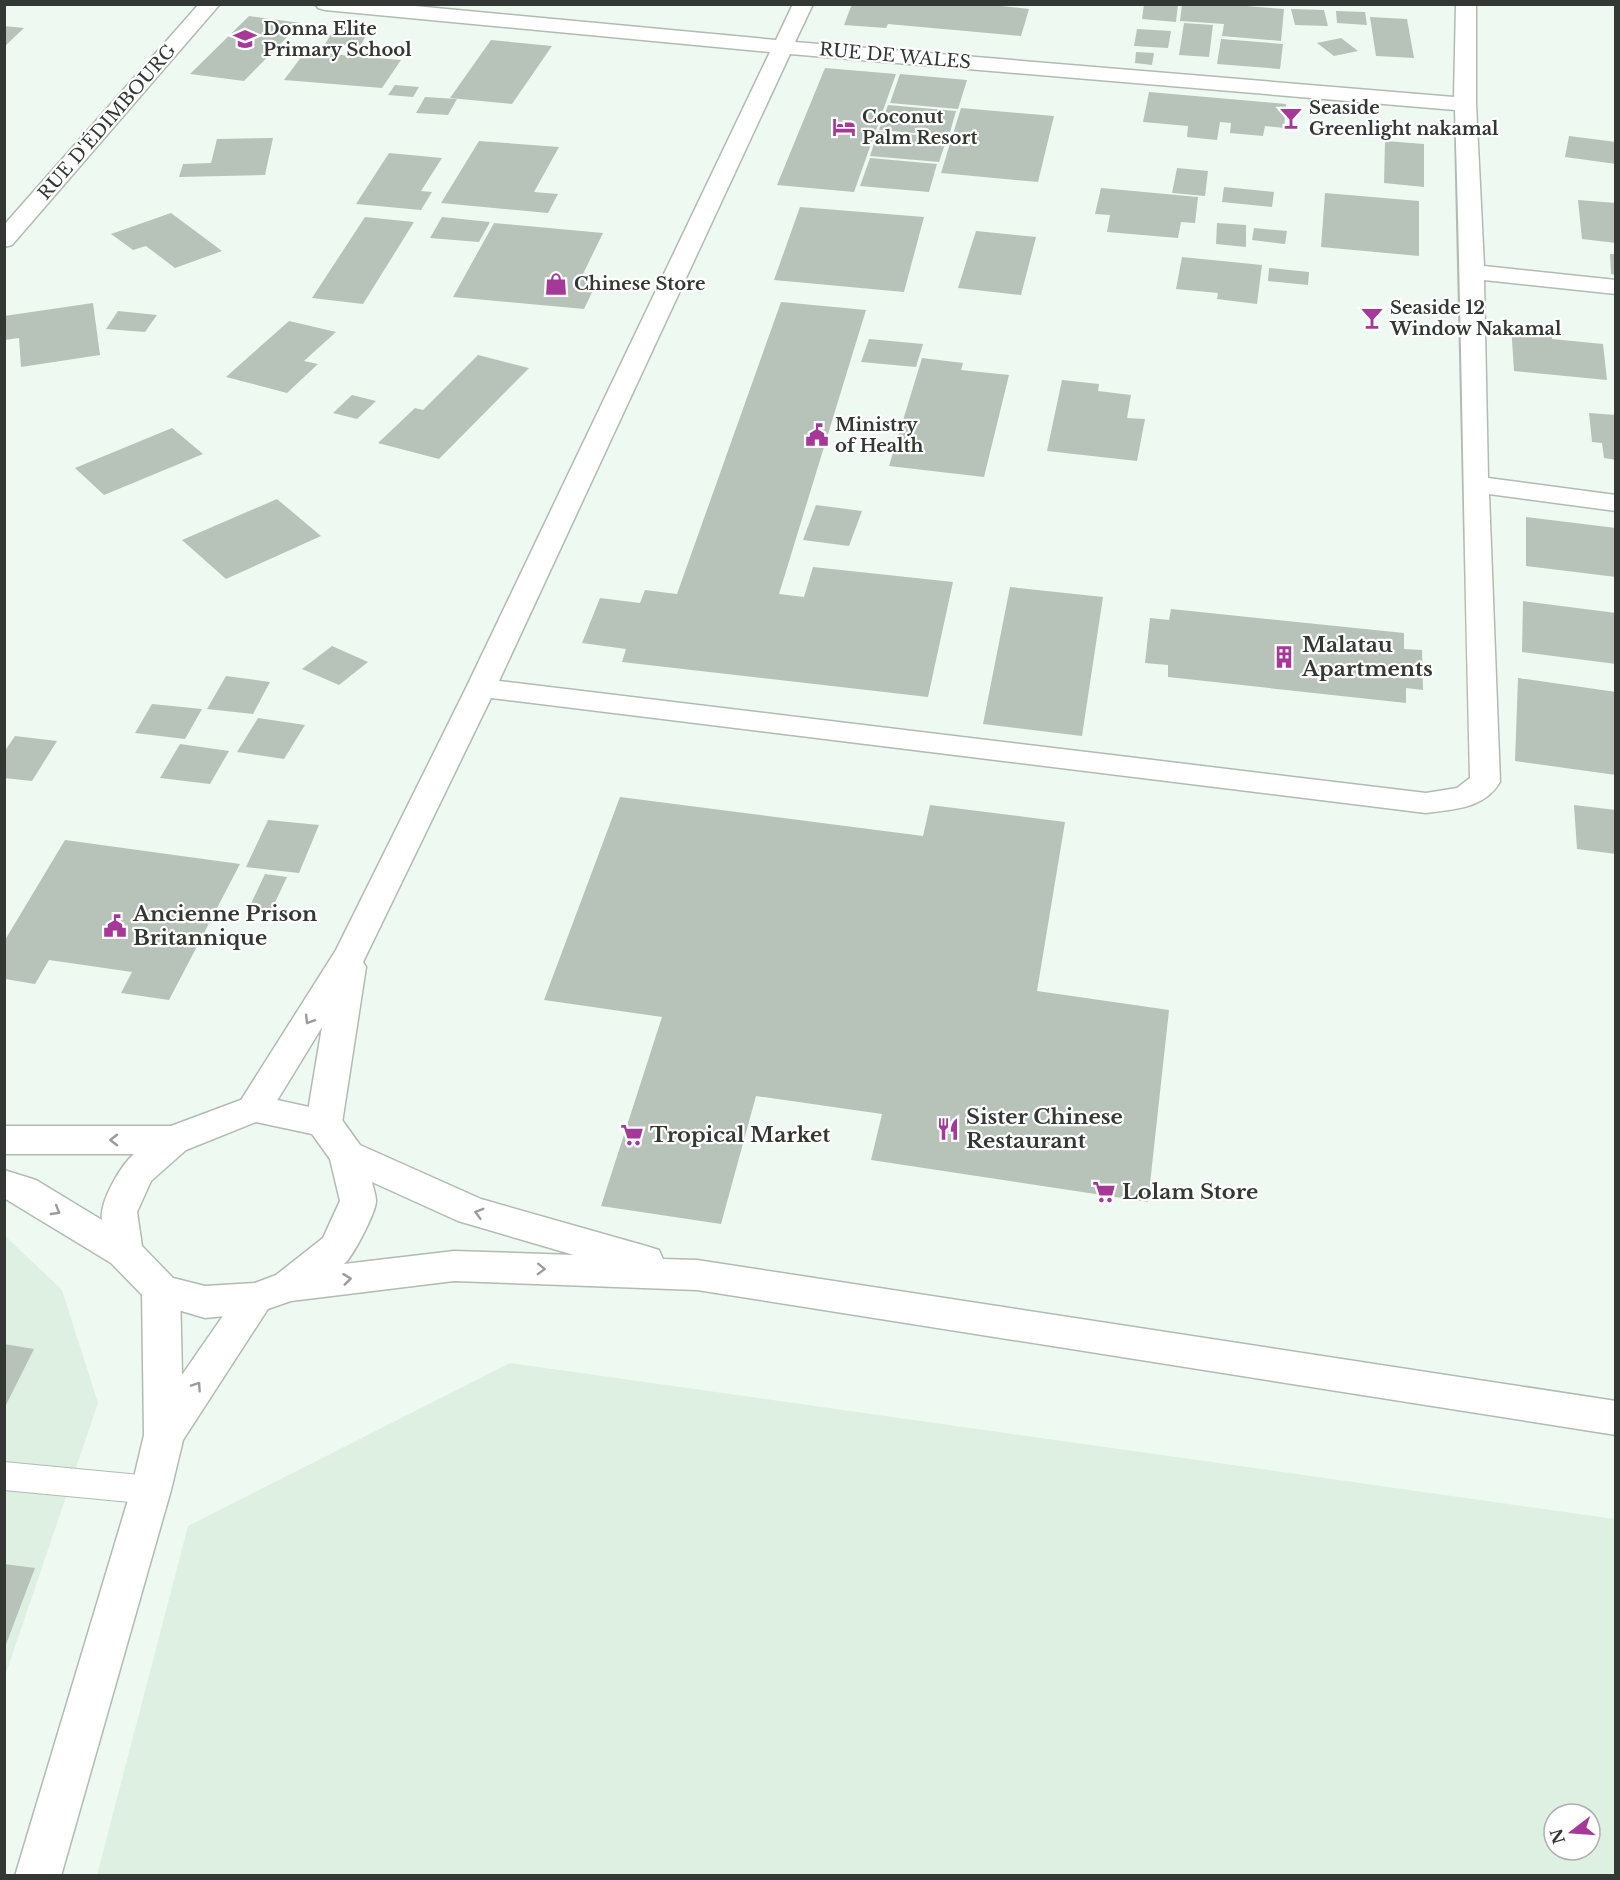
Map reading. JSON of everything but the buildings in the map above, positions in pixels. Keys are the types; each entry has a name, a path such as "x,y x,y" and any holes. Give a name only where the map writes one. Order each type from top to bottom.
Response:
{"street":[{"name":"RUE D'ÉDIMBOURG","path":"4,240 210,4"},
{"name":"RUE DE WALES","path":"325,4 784,47 1466,104"},
{"path":"254,1108 351,953 481,688 804,4"},
{"path":"481,688 1426,803 1466,798 1485,782 1474,484 1466,4"},
{"path":"1472,272 1616,287"},
{"path":"1474,484 1616,503"},
{"path":"324,1123 351,953"},
{"path":"124,1252 119,1212 137,1172 173,1140 254,1108 324,1123 347,1155 358,1201 338,1248 272,1292 165,1435"},
{"path":"4,1140 173,1140"},
{"path":"347,1155 471,1211 697,1275"},
{"path":"4,1184 23,1190 124,1252 161,1290 206,1302 454,1266 697,1275 1616,1418"},
{"path":"38,1875 151,1490 165,1435 161,1290"}],"lane":[{"path":"4,1476 151,1490"}],"shaded area":[{"path":"5,1236 62,1290 98,1403 5,1676"},
{"path":"510,1363 1615,1519 1615,1875 97,1875 188,1526"}],"place":[{"name":"Donna Elite Primary School","path":"245,39"},
{"name":"Seaside Greenlight nakamal","path":"1291,118"},
{"name":"Coconut Palm Resort","path":"844,127"},
{"name":"Chinese Store","path":"556,284"},
{"name":"Seaside 12 Window Nakamal","path":"1372,318"},
{"name":"Ministry of Health","path":"817,435"},
{"name":"Malatau Apartments","path":"1284,657"},
{"name":"Ancienne Prison Britannique","path":"115,926"},
{"name":"Sister Chinese Restaurant","path":"948,1129"},
{"name":"Tropical Market","path":"632,1135"},
{"name":"Lolam Store","path":"1104,1192"}]}
